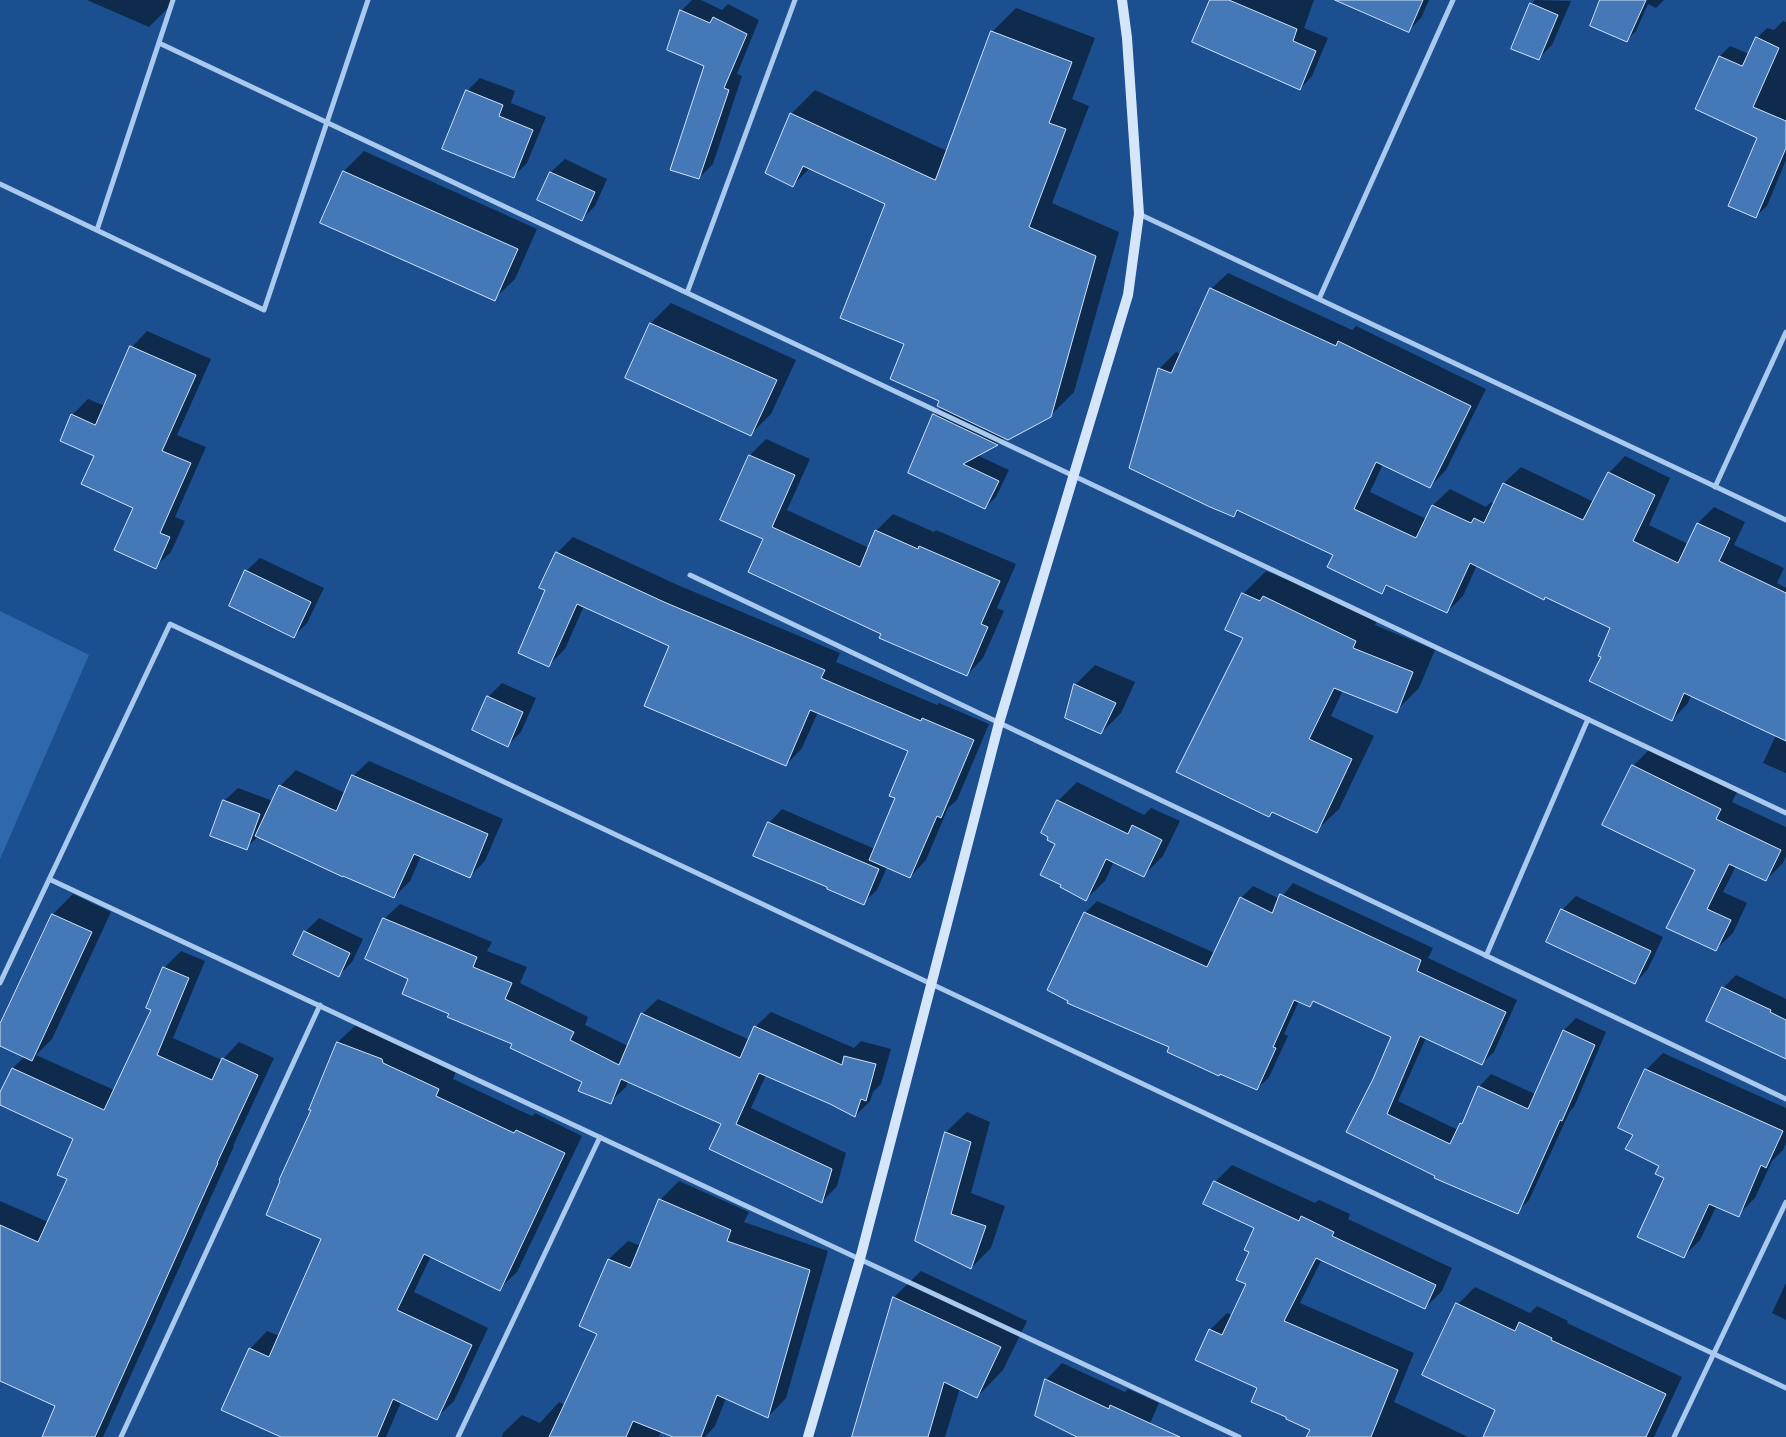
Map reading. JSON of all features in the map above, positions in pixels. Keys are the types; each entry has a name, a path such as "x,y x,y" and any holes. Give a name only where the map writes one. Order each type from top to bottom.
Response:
{"main road":[{"path":"808,1437 860,1259 999,723 1128,295 1139,214 1127,38 1122,0"}],"street":[{"path":"97,230 173,0"},
{"path":"0,184 264,310 368,0"},
{"path":"687,293 796,0"},
{"path":"1319,299 1453,0"},
{"path":"159,43 1786,813"},
{"path":"1139,214 1786,520"},
{"path":"1715,487 1786,332"},
{"path":"690,575 1786,1099"},
{"path":"0,983 170,624 1786,1388"},
{"path":"1486,956 1588,719"},
{"path":"49,879 1239,1437"},
{"path":"122,1437 320,1006"},
{"path":"458,1437 600,1137"},
{"path":"1674,1437 1786,1202"}],"shaded area":[{"path":"0,611 89,655 0,859"}],"building":[{"path":"1210,0 1229,0 1297,29 1293,41 1316,51 1300,90 1192,42"},
{"path":"1335,0 1423,0 1409,32"},
{"path":"1600,0 1646,0 1627,42 1590,26"},
{"path":"1530,3 1558,15 1539,60 1511,49"},
{"path":"680,10 710,23 713,17 747,34 724,88 729,90 699,179 670,170 704,66 667,50"},
{"path":"991,31 1072,62 1049,123 1066,129 1029,227 1096,256 1051,417 1008,440 937,406 939,401 890,379 904,344 840,318 885,204 803,166 793,187 765,173 790,113 935,180"},
{"path":"1756,37 1779,48 1753,107 1786,121 1786,148 1756,218 1728,206 1757,138 1695,109 1719,56 1742,66"},
{"path":"466,90 503,105 499,116 533,130 514,178 442,149"},
{"path":"343,171 518,249 495,301 320,223"},
{"path":"550,172 595,192 582,221 537,200"},
{"path":"1210,288 1336,346 1338,341 1471,406 1430,488 1376,462 1354,509 1416,538 1432,505 1471,523 1474,518 1484,523 1503,483 1583,520 1608,472 1655,495 1633,541 1678,563 1697,523 1730,538 1719,561 1786,593 1786,741 1684,693 1672,721 1589,681 1601,657 1598,656 1610,628 1545,597 1544,600 1470,563 1447,613 1386,585 1382,594 1327,567 1333,555 1237,510 1234,517 1210,507 1129,468 1158,368 1171,373"},
{"path":"650,323 777,380 751,436 625,378"},
{"path":"130,346 196,375 162,451 191,463 160,533 170,537 156,569 114,550 133,508 81,484 94,456 60,441 71,414 95,425"},
{"path":"933,414 998,445 963,464 999,481 985,509 908,473"},
{"path":"749,455 795,475 772,527 860,567 875,530 918,549 919,546 1000,581 981,624 988,627 967,676 879,638 881,634 748,572 763,539 720,520"},
{"path":"556,552 664,602 825,670 821,678 921,721 922,718 974,740 941,818 937,816 910,878 869,860 895,798 889,796 908,751 810,710 786,766 644,706 669,646 577,604 549,667 518,653 545,590 539,588"},
{"path":"245,570 311,602 294,638 229,606"},
{"path":"1242,593 1260,601 1263,596 1356,641 1353,648 1413,672 1397,713 1334,688 1309,739 1352,759 1317,833 1272,812 1269,817 1176,772 1243,638 1225,630"},
{"path":"1074,684 1116,703 1101,734 1065,718"},
{"path":"487,696 523,712 508,747 472,730"},
{"path":"1632,765 1721,809 1716,819 1781,850 1766,881 1729,864 1707,909 1731,920 1716,951 1666,928 1695,870 1602,825"},
{"path":"352,775 488,834 470,878 414,854 394,898 343,877 255,836 279,785 336,811"},
{"path":"223,800 260,814 247,850 210,836"},
{"path":"1057,800 1128,834 1132,825 1162,840 1144,877 1106,859 1086,901 1060,887 1061,885 1040,875 1055,844 1047,840 1048,837 1041,833"},
{"path":"768,822 879,869 864,905 827,889 827,887 753,856"},
{"path":"1280,894 1421,960 1417,971 1506,1012 1482,1065 1420,1036 1387,1114 1450,1144 1460,1123 1462,1124 1478,1086 1528,1109 1563,1030 1595,1045 1518,1214 1434,1178 1435,1176 1346,1132 1373,1079 1391,1037 1313,1001 1310,1007 1294,1000 1273,1047 1276,1048 1257,1090 1220,1074 1219,1076 1167,1052 1169,1047 1067,1003 1068,1001 1047,990 1084,912 1207,967 1240,897 1272,913"},
{"path":"1561,909 1651,951 1635,984 1546,942"},
{"path":"52,914 92,932 32,1061 0,1046 0,1024"},
{"path":"383,918 477,957 473,967 512,983 505,999 574,1032 570,1040 619,1065 641,1013 740,1058 754,1026 842,1065 844,1056 876,1064 866,1101 861,1099 855,1117 759,1073 736,1124 832,1169 822,1203 709,1149 721,1124 621,1079 611,1104 578,1091 582,1082 510,1048 512,1044 447,1017 449,1014 402,994 408,979 365,959"},
{"path":"304,931 350,953 339,977 293,955"},
{"path":"163,967 189,978 157,1055 212,1080 222,1058 258,1075 95,1437 42,1437 55,1406 0,1381 0,1225 38,1242 67,1179 57,1175 73,1139 0,1105 0,1092 12,1068 104,1110 151,1010 146,1008"},
{"path":"1722,987 1771,1010 1770,1012 1786,1020 1786,1059 1706,1021"},
{"path":"337,1042 382,1059 383,1063 439,1089 436,1096 514,1133 516,1130 565,1153 500,1291 424,1254 397,1310 472,1345 437,1420 393,1399 377,1437 281,1437 221,1410 249,1348 269,1357 321,1239 266,1215 279,1180 311,1110 309,1110"},
{"path":"1645,1069 1783,1131 1766,1168 1761,1165 1739,1217 1709,1204 1684,1258 1637,1237 1664,1178 1655,1174 1659,1166 1625,1149 1633,1135 1618,1128"},
{"path":"945,1132 971,1142 951,1214 986,1226 971,1269 915,1241"},
{"path":"1214,1181 1299,1221 1301,1216 1334,1232 1332,1236 1436,1285 1425,1309 1316,1258 1284,1321 1398,1370 1371,1437 1306,1437 1310,1430 1251,1402 1257,1388 1195,1360 1209,1329 1222,1335 1246,1284 1236,1280 1249,1252 1244,1250 1254,1228 1203,1204"},
{"path":"659,1199 731,1230 727,1241 810,1270 768,1418 717,1395 701,1437 673,1437 633,1421 626,1437 549,1437 597,1334 579,1326 608,1259 630,1268"},
{"path":"893,1297 1001,1347 977,1398 944,1382 928,1437 852,1437"},
{"path":"1456,1303 1515,1331 1519,1322 1552,1338 1551,1340 1666,1394 1646,1437 1483,1437 1495,1410 1422,1375"},
{"path":"1045,1379 1109,1409 1110,1405 1180,1437 1077,1437 1035,1416"}]}
